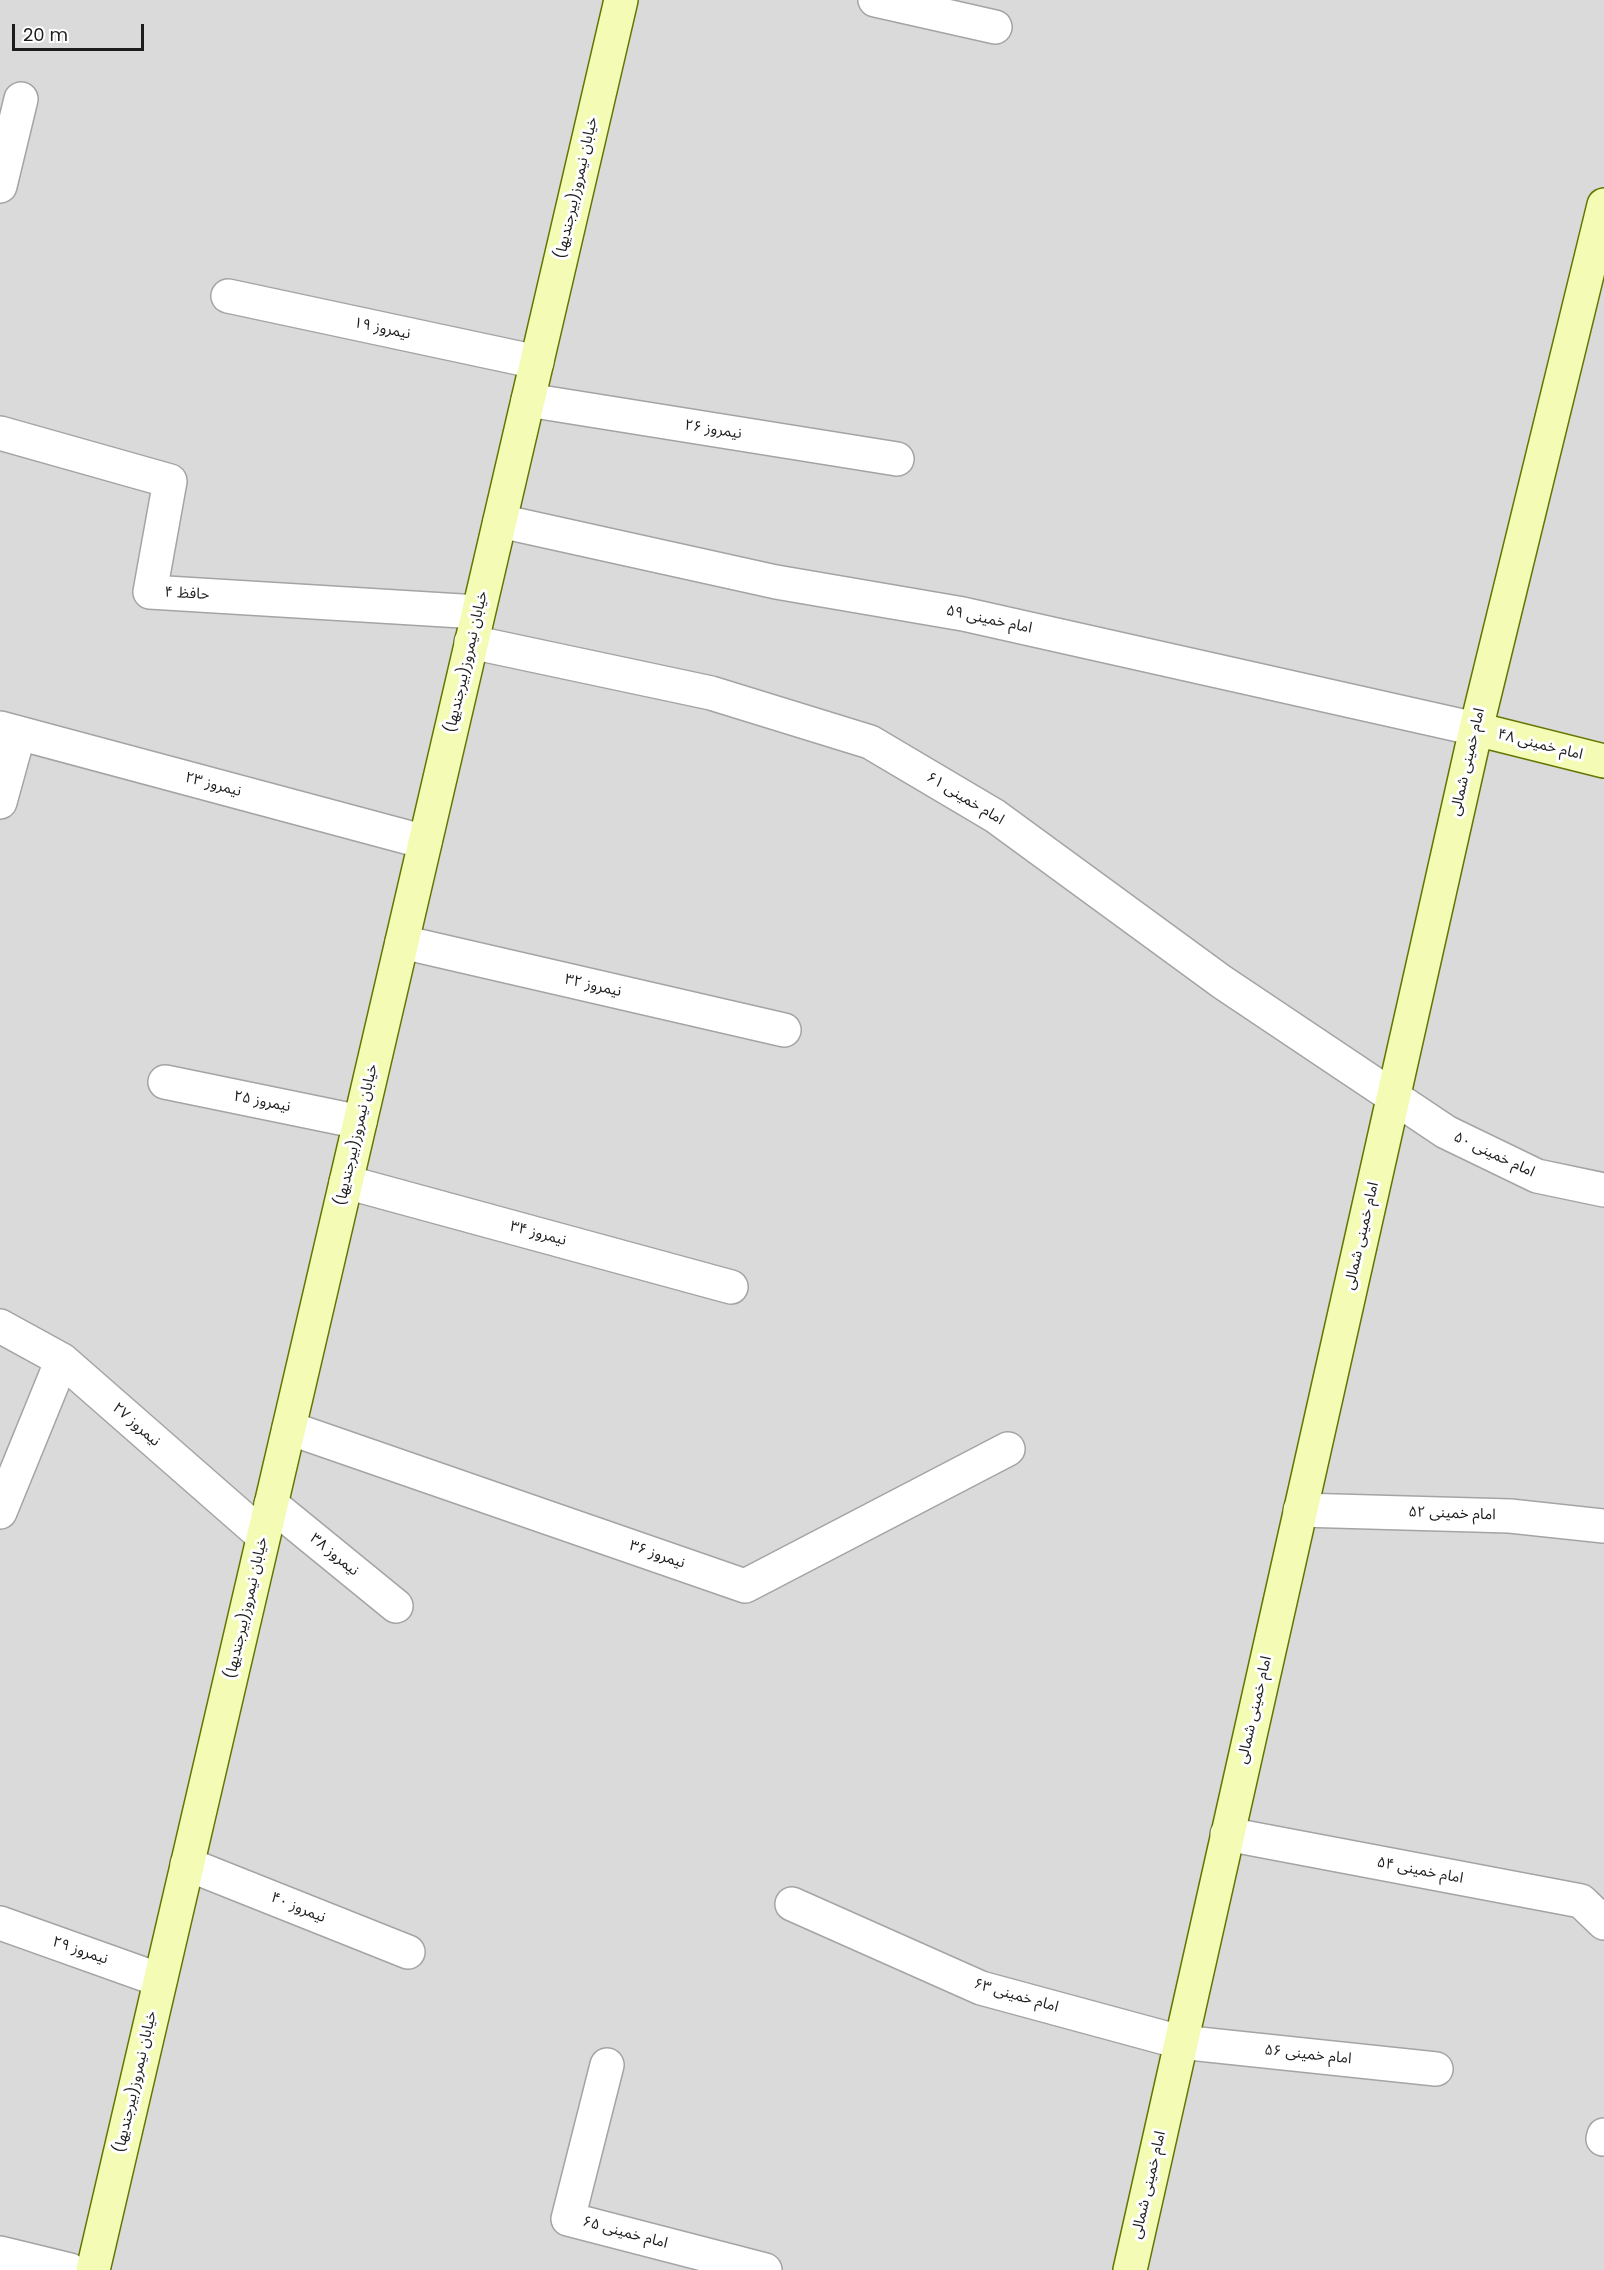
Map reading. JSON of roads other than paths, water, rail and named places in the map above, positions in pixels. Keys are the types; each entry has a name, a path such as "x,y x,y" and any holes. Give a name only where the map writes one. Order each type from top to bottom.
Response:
{"street":[{"name":"خیابان نیمروز(بیرجندیها)","path":"93,2270 621,0"},
{"path":"875,0 995,27"},
{"path":"0,186 21,99"},
{"name":"امام خمینی شمالی","path":"1130,2270 1476,729 1591,314 1604,205"},
{"name":"نیمروز ۱۹","path":"228,296 537,363"},
{"name":"نیمروز ۲۶","path":"528,400 897,459"},
{"name":"حافظ ۴","path":"0,433 170,481 150,592 475,627"},
{"name":"امام خمینی ۵۹","path":"500,521 776,582 963,614 1476,729"},
{"name":"امام خمینی ۶۱","path":"475,627 711,693 870,742 994,816 1222,982 1393,1098"},
{"name":"امام خمینی ۴۸","path":"1476,729 1604,761"},
{"path":"0,801 9,731"},
{"name":"نیمروز ۲۳","path":"9,731 425,842"},
{"name":"نیمروز ۳۲","path":"402,942 784,1030"},
{"name":"نیمروز ۲۵","path":"165,1082 360,1122"},
{"name":"امام خمینی ۵۰","path":"1393,1098 1446,1132 1537,1176 1604,1190"},
{"name":"نیمروز ۳۴","path":"346,1182 731,1287"},
{"name":"نیمروز ۲۷","path":"0,1326 62,1360 263,1536"},
{"path":"0,1512 62,1360"},
{"name":"نیمروز ۳۶","path":"289,1428 745,1586 1008,1449"},
{"name":"نیمروز ۳۸","path":"271,1504 396,1606"},
{"name":"امام خمینی ۵۲","path":"1300,1510 1510,1516 1604,1526"},
{"name":"امام خمینی ۵۴","path":"1227,1834 1581,1901 1604,1923"},
{"name":"نیمروز ۴۰","path":"187,1864 408,1952"},
{"name":"امام خمینی ۶۳","path":"792,1904 981,1988 1180,2042"},
{"name":"نیمروز ۲۹","path":"0,1923 160,1980"},
{"name":"امام خمینی ۵۶","path":"1180,2042 1436,2069"},
{"name":"امام خمینی ۶۵","path":"607,2065 568,2219 765,2270"},
{"path":"0,2253 70,2270"}]}
